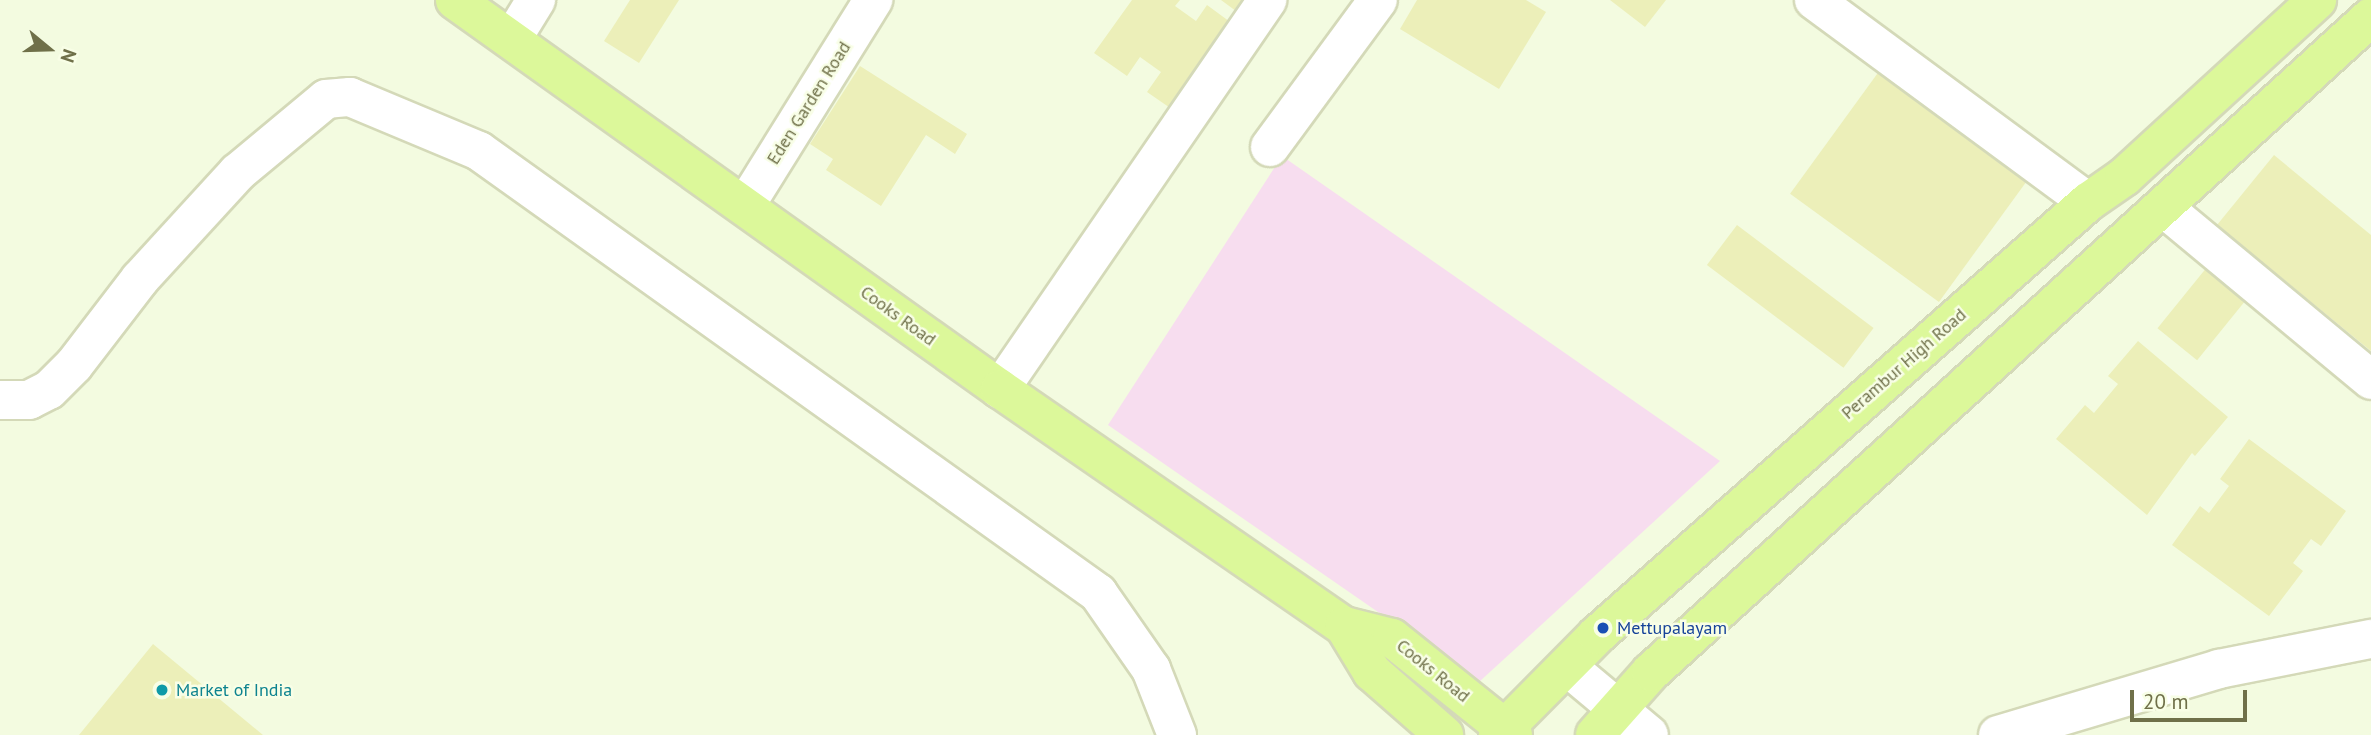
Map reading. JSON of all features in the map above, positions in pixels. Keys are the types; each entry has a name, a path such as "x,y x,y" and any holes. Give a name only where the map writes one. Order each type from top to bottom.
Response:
{"main road":[{"name":"Cooks Road","path":"455,0 1000,389 1344,626 1392,638 1505,733"},
{"name":"Perambur High Road","path":"1505,733 1569,668 1597,635 2088,202 2142,160 2317,0"},
{"path":"1606,723 1651,672 2171,201 2367,28"},
{"path":"2142,160 2171,201"},
{"name":"Cooks Road","path":"1344,626 1372,672 1444,735"}],"street":[{"path":"512,39 536,0"},
{"name":"Eden Garden Road","path":"745,206 873,0"},
{"path":"1000,389 1267,0"},
{"path":"1270,147 1378,0"},
{"path":"1814,0 2088,202"},
{"path":"0,400 29,400 49,390 74,365 140,279 237,173 326,99 350,97 479,151 1098,593 1151,669 1177,735"},
{"path":"2171,201 2371,380"},
{"path":"1998,735 2220,669 2371,639"},
{"path":"1569,668 1606,723 1649,735"}],"shaded area":[{"path":"1282,156 1720,461 1479,682 1108,425"}],"building":[{"path":"630,0 679,0 639,63 604,41"},
{"path":"1132,0 1180,0 1175,6 1196,21 1207,5 1237,27 1176,112 1147,92 1161,72 1140,57 1127,76 1094,53"},
{"path":"1221,0 1251,0 1240,14"},
{"path":"1417,0 1526,0 1546,12 1499,89 1400,29"},
{"path":"1610,0 1666,0 1645,27"},
{"path":"860,66 967,134 955,154 926,135 881,206 826,170 833,159 810,144"},
{"path":"1880,70 2029,178 1939,302 1790,194"},
{"path":"2274,155 2371,235 2371,351 2217,225"},
{"path":"1737,225 1874,328 1843,368 1707,265"},
{"path":"2216,256 2256,288 2197,360 2157,328"},
{"path":"2138,341 2228,417 2195,456 2192,453 2147,515 2056,439 2085,405 2094,413 2118,384 2108,376"},
{"path":"2249,439 2346,511 2321,546 2311,539 2293,563 2303,571 2269,616 2172,545 2200,506 2209,513 2229,486 2220,479"},
{"name":"Market of India","path":"153,644 263,735 79,735"}],"place":[{"name":"Mettupalayam","path":"1603,628"},
{"name":"Market of India","path":"162,690"}]}
